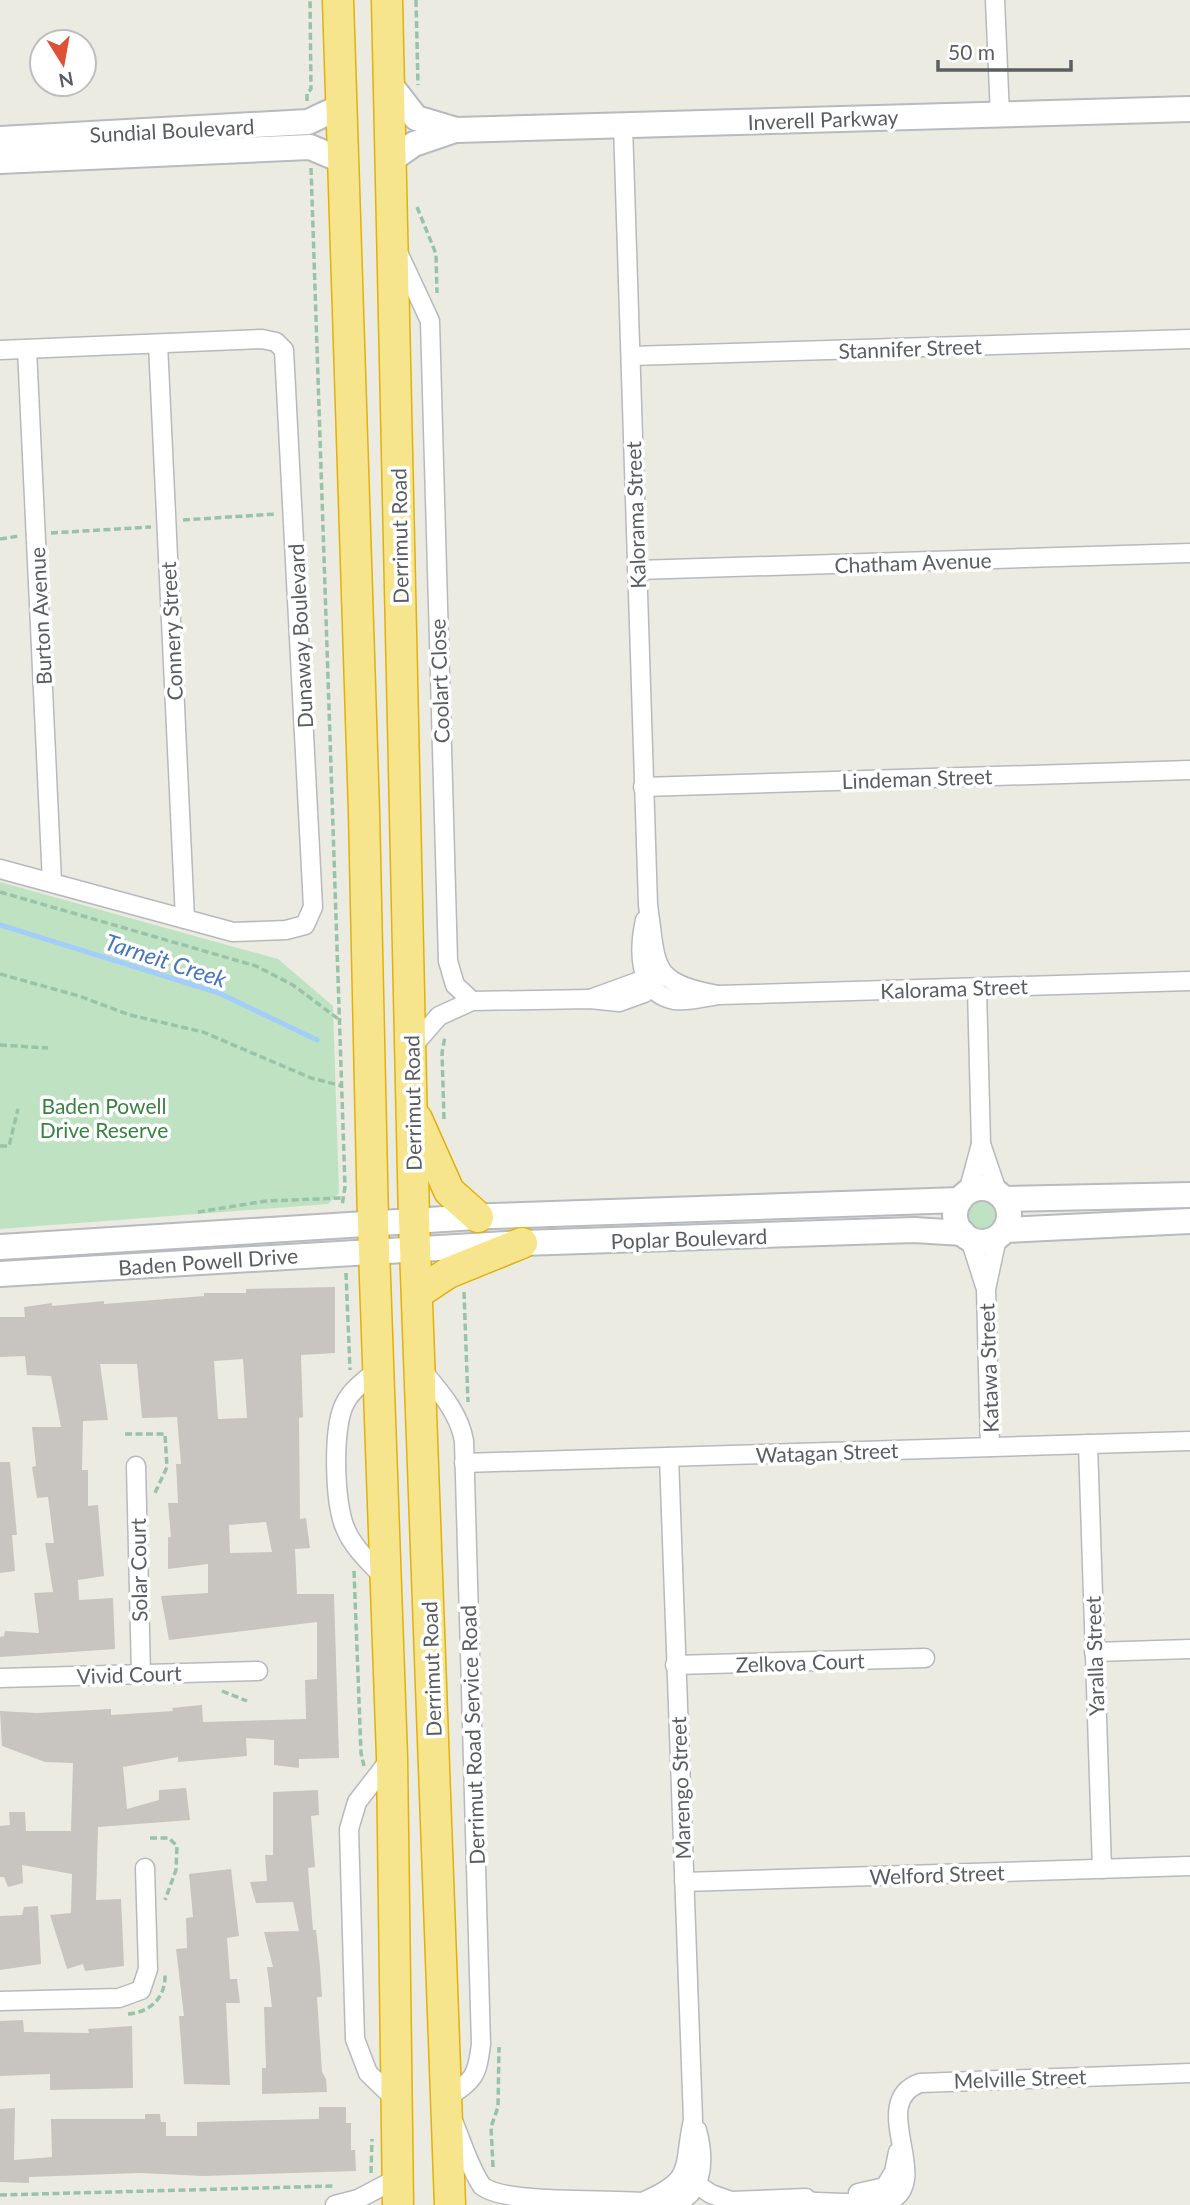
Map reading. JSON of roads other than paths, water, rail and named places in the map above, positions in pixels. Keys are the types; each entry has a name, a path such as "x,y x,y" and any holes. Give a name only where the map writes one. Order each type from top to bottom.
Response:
{"highway":[{"name":"Derrimut Road","path":"338,0 341,160 364,812 373,1237 364,1370 386,1580 379,1764 397,2101 398,2192"},
{"name":"Derrimut Road","path":"387,0 414,1220 450,2205"},
{"path":"412,1105 449,1191 478,1217"},
{"path":"418,1293 448,1273 522,1244"}],"street":[{"path":"995,0 1000,114"},
{"name":"Inverell Parkway","path":"389,83 416,118 456,130"},
{"name":"Sundial Boulevard","path":"0,161 309,135 340,107"},
{"name":"Inverell Parkway","path":"391,160 414,144 456,130 1190,109"},
{"name":"Kalorama Street","path":"623,125 643,787 648,905 656,963 653,979 688,990 718,995 1190,981"},
{"name":"Sundial Boulevard","path":"0,139 309,135 341,160"},
{"name":"Coolart Close","path":"393,242 429,321 448,961 454,985 472,1002"},
{"name":"Dunaway Boulevard","path":"158,344 262,339 281,346 287,365 313,897 312,913 305,925 294,930 242,932 185,919"},
{"name":"Stannifer Street","path":"631,356 1190,339"},
{"path":"0,350 158,344"},
{"name":"Connery Street","path":"158,344 185,919"},
{"name":"Burton Avenue","path":"27,349 52,883"},
{"name":"Chatham Avenue","path":"637,570 1190,553"},
{"name":"Lindeman Street","path":"643,787 1190,770"},
{"path":"0,869 185,919"},
{"path":"411,1048 445,1013 472,1002 590,999 653,979"},
{"path":"977,988 981,1144 1009,1214 1001,1234"},
{"path":"981,1144 956,1217 966,1236 984,1242 1001,1234 1190,1221"},
{"path":"964,1196 984,1188 1001,1196 1190,1195"},
{"name":"Poplar Boulevard","path":"414,1220 964,1196"},
{"name":"Baden Powell Drive","path":"0,1274 343,1253 414,1220"},
{"name":"Baden Powell Drive","path":"0,1247 341,1224 373,1237 416,1249"},
{"name":"Poplar Boulevard","path":"416,1249 914,1230 966,1236"},
{"name":"Katawa Street","path":"990,1447 986,1289 1001,1234"},
{"name":"Katawa Street","path":"966,1236 986,1289"},
{"name":"Derrimut Road Service Road","path":"421,1369 458,1420 462,1431 464,1463 481,2044 478,2072 446,2102"},
{"path":"364,1370 341,1410 337,1430 340,1508 347,1532 386,1580"},
{"name":"Watagan Street","path":"464,1463 1190,1441"},
{"name":"Yaralla Street","path":"1088,1444 1102,1869"},
{"name":"Marengo Street","path":"669,1457 693,2120 689,2157 690,2180"},
{"name":"Solar Court","path":"135,1466 141,1674"},
{"path":"1094,1652 1190,1649"},
{"name":"Zelkova Court","path":"676,1665 925,1658"},
{"name":"Vivid Court","path":"0,1678 258,1671"},
{"path":"379,1764 357,1802 349,1829 355,2039 368,2073 397,2101"},
{"name":"Welford Street","path":"684,1882 1190,1866"},
{"path":"0,2001 119,1998 141,1990 148,1969 145,1868"},
{"name":"Melville Street","path":"690,2180 720,2199 731,2201 795,2200 826,2193 872,2192 889,2198 900,2142 900,2100 905,2091 920,2083 1190,2073"},
{"path":"446,2102 483,2188 501,2199 552,2205 642,2202 664,2205 688,2196 690,2180"},
{"path":"642,2202 690,2180"},
{"path":"335,2205 398,2192"}],"waterway":[{"name":"Tarneit Creek","path":"0,925 219,993 317,1040"}],"park label":[{"name":"Baden Powell Drive Reserve","path":"104,1117"}]}
